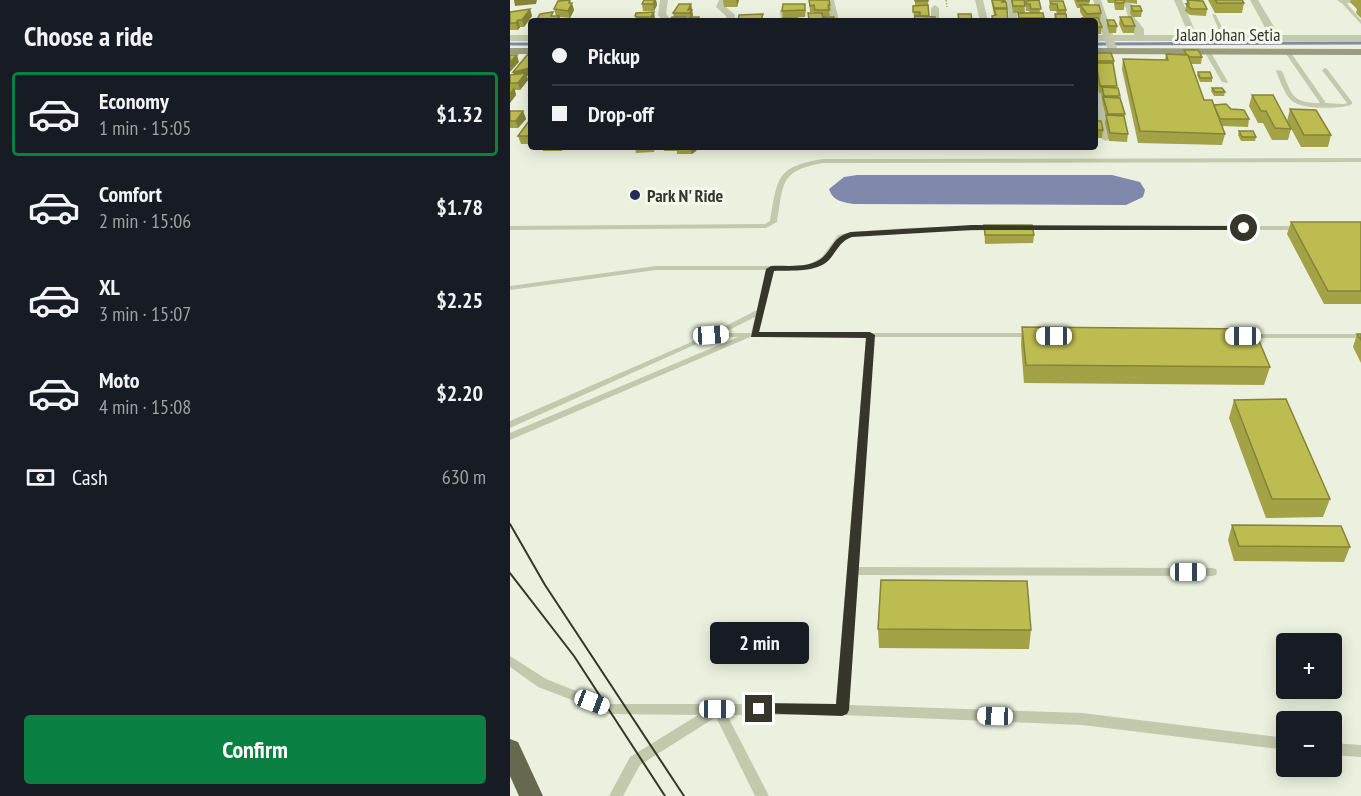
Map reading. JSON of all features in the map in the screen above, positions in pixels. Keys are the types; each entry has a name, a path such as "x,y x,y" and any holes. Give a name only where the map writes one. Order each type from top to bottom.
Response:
{"highway":[{"path":"510,750 531,796"}],"main road":[{"name":"Jalan Johan Setia","path":"1098,50 1110,44 1152,55 1207,51 1231,42 1287,51 1361,52"},
{"path":"510,51 528,55"}],"street":[{"path":"664,0 662,15 665,18"},
{"path":"723,0 720,7 730,15 730,18"},
{"path":"830,0 834,18"},
{"path":"979,0 983,18"},
{"path":"1010,0 1013,18"},
{"path":"1096,0 1110,44"},
{"path":"1119,0 1130,7 1131,18 1139,29 1139,38"},
{"path":"1178,0 1191,32 1196,37"},
{"path":"1254,0 1275,37"},
{"path":"1341,0 1361,0"},
{"path":"934,8 935,18"},
{"path":"1098,39 1110,44 1139,38 1196,37 1231,42 1275,37 1361,38"},
{"path":"510,38 528,38"},
{"path":"1098,101 1106,138"}],"lane":[{"path":"1341,0 1361,23"},
{"path":"782,10 783,18"},
{"path":"1351,11 1361,11"},
{"path":"1214,15 1231,42"},
{"path":"1207,51 1225,82"},
{"path":"1287,51 1324,105"},
{"path":"1279,71 1293,100 1301,104 1345,106 1350,103 1325,70"},
{"path":"510,228 766,226 773,222 783,176 803,164 823,160 1361,160"},
{"path":"510,288 656,268 771,269 813,266 825,259 841,237 851,234 972,228 1314,228"},
{"path":"754,335 771,269"},
{"path":"510,425 760,311"},
{"path":"711,335 1043,336"},
{"path":"510,437 728,343 754,335"},
{"path":"842,710 870,335"},
{"path":"1231,336 1361,336"},
{"path":"853,571 1212,572"},
{"path":"510,661 542,683 609,709 842,710 1082,719 1276,743"},
{"path":"616,796 635,761 717,709"},
{"path":"717,709 762,796"},
{"path":"1342,750 1361,751"}],"water":[{"path":"857,175 1112,175 1140,182 1145,190 1143,197 1126,205 854,204 842,202 833,196 829,189 844,177"}],"building":[{"path":"570,0 569,3 572,3 568,11 554,9 558,1"},
{"path":"644,0 655,0 653,4 642,4"},
{"path":"809,0 829,0 829,10 815,10 814,5 810,6"},
{"path":"992,0 1005,0 1001,2 1006,2 1007,8 994,8"},
{"path":"1012,0 1024,0 1025,6 1013,6"},
{"path":"1039,0 1041,9 1031,9 1030,4 1026,4 1026,1"},
{"path":"1115,0 1124,0 1124,3 1116,3"},
{"path":"1187,0 1203,1 1207,9 1191,9 1186,4 1189,4"},
{"path":"1215,0 1242,0 1244,3 1217,3"},
{"path":"1050,1 1063,1 1066,10 1058,10 1057,4 1051,4"},
{"path":"679,4 691,4 688,10 692,10 690,13 673,13"},
{"path":"783,4 805,4 805,10 782,11"},
{"path":"928,5 929,16 920,16 920,12 913,12 913,6"},
{"path":"1080,5 1099,5 1101,13 1087,14"},
{"path":"1131,6 1140,6 1142,11 1133,11"},
{"path":"530,9 522,20 510,23 510,12"},
{"path":"994,9 1007,9 1008,18 992,18 996,15"},
{"path":"553,12 551,16 559,16 558,18 538,18 540,14"},
{"path":"654,12 651,17 635,16 636,13"},
{"path":"808,13 822,13 823,18 809,18"},
{"path":"1018,13 1043,13 1044,18 1019,18"},
{"path":"763,14 762,18 738,18 739,15"},
{"path":"958,14 971,14 972,18 959,18"},
{"path":"1055,14 1066,14 1067,18 1056,18"},
{"path":"915,16 935,17 935,18 915,18"},
{"path":"1120,17 1131,17 1135,26 1124,26"},
{"path":"1107,20 1114,20 1117,26 1109,26"},
{"path":"1184,50 1198,50 1202,57 1188,57"},
{"path":"1098,53 1111,53 1114,61 1098,61"},
{"path":"528,54 528,68 513,72"},
{"path":"1166,54 1188,55 1204,100 1212,100 1225,134 1140,131 1123,59 1168,60"},
{"path":"510,55 517,55 510,62"},
{"path":"1098,63 1113,63 1117,86 1100,86"},
{"path":"1198,72 1210,72 1212,78 1200,78"},
{"path":"526,73 518,83 510,83 510,75"},
{"path":"1102,87 1118,88 1120,96 1104,96"},
{"path":"1212,88 1222,88 1225,92 1215,92"},
{"path":"1252,95 1273,95 1291,129 1275,128 1266,111 1261,111"},
{"path":"1103,97 1120,98 1125,114 1108,114"},
{"path":"1226,104 1231,109 1244,110 1249,119 1220,119 1214,105"},
{"path":"1290,109 1316,110 1331,135 1304,135"},
{"path":"510,111 523,111 516,121 510,121"},
{"path":"1106,115 1124,116 1128,134 1110,133"},
{"path":"1098,121 1101,121 1103,130 1098,130"},
{"path":"528,122 528,136 518,136"},
{"path":"1239,131 1253,131 1256,137 1242,137"},
{"path":"1291,222 1361,222 1361,291 1328,291"},
{"path":"984,225 1032,225 1034,235 985,235"},
{"path":"1022,327 1254,329 1270,367 1026,365"},
{"path":"1286,399 1330,499 1272,499 1234,400"},
{"path":"1232,525 1341,526 1350,547 1239,546"},
{"path":"881,580 1027,581 1031,630 878,629"}],"waterway":[{"path":"1098,44 1361,43"},
{"path":"510,44 528,44"}],"tram line":[{"path":"510,524 545,585 684,796"},
{"path":"510,573 574,656 665,796"}],"place":[{"name":"Park N' Ride","path":"635,195"}],"route":[{"path":"759,709 842,710 870,335 754,335 771,269 813,266 825,259 841,237 851,234 972,228 1244,228"}]}
